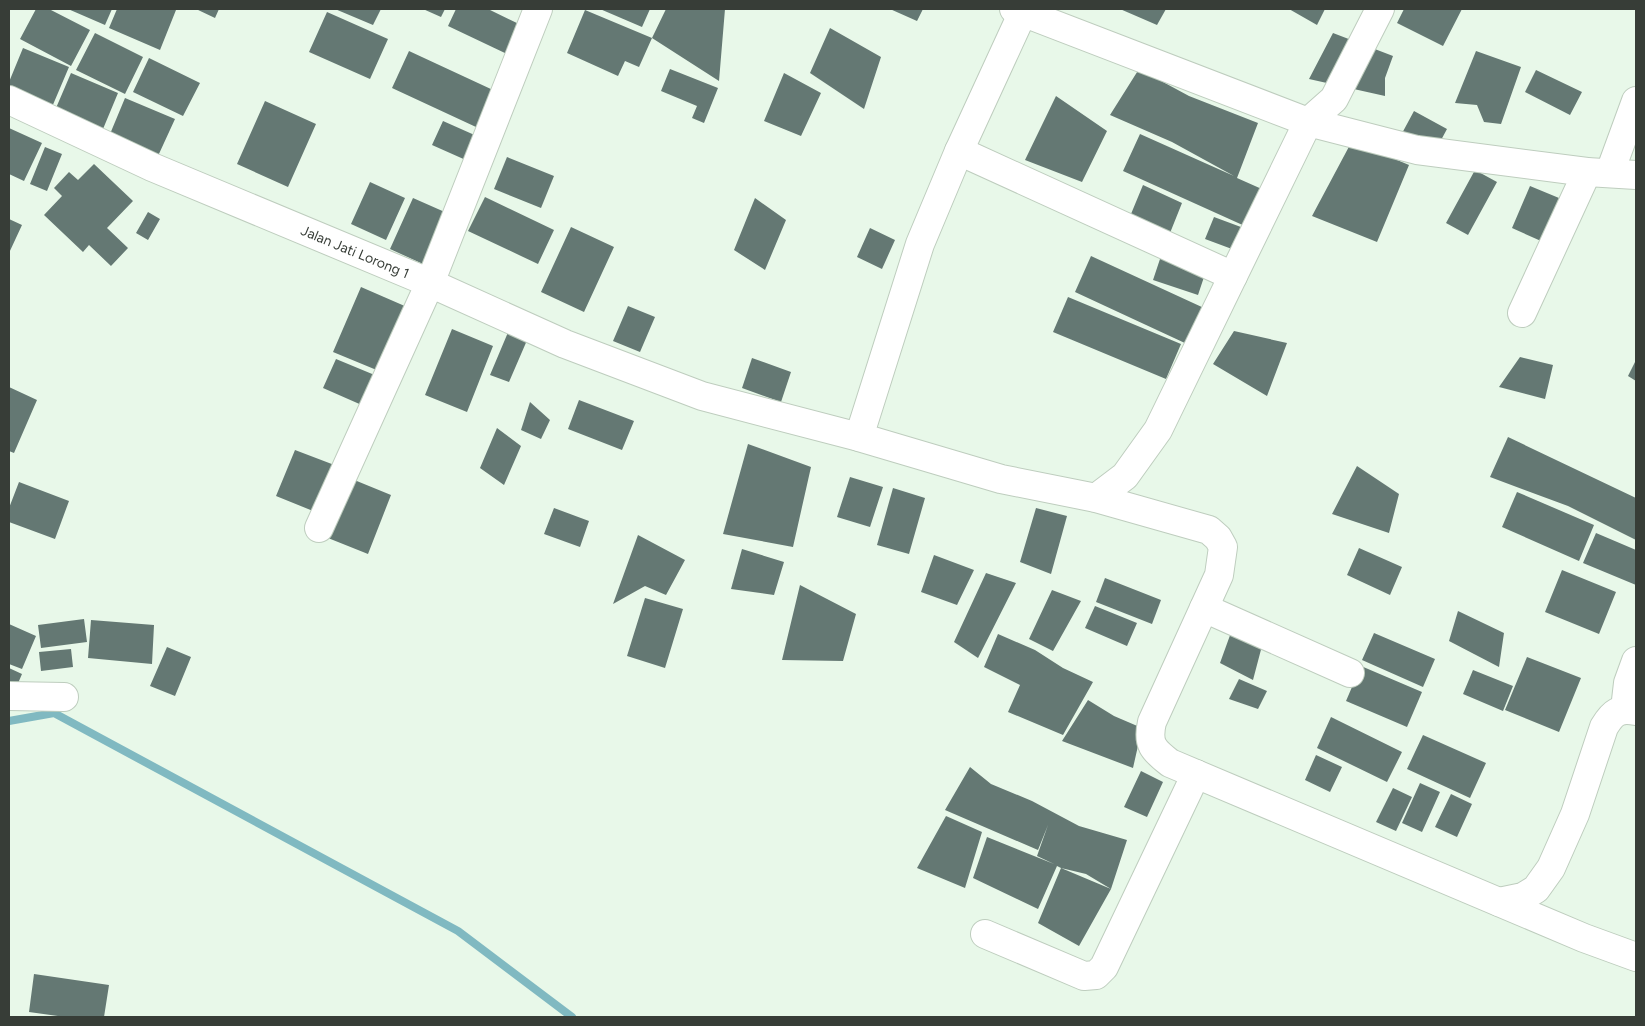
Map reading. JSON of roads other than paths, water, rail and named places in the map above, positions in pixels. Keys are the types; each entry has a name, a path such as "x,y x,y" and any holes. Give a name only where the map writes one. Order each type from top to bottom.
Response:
{"street":[{"path":"1096,498 1125,476 1158,430 1308,122 1334,99 1380,9"},
{"path":"859,437 920,244 1019,10 1308,122 1417,150 1611,173"},
{"path":"319,528 430,283 529,12"},
{"name":"Jalan Jati Lorong 1","path":"9,100 152,167 430,283 565,344 702,396 859,437 1002,479 1096,498 1209,530 1218,538 1223,547 1219,575 1152,722 1149,735 1153,748 1159,754 1170,763 1196,774"},
{"path":"1522,313 1611,173 1636,100"},
{"path":"959,151 1233,276"},
{"path":"1204,608 1350,673"},
{"path":"1500,902 1523,897 1536,889 1551,868 1576,814 1604,727 1611,715 1631,710 1628,683 1636,662"},
{"path":"9,696 64,697"},
{"path":"985,934 1084,976 1096,975 1104,967 1196,774 1584,938 1636,957"}],"waterway":[{"path":"9,721 54,713 458,931 572,1017"}]}
